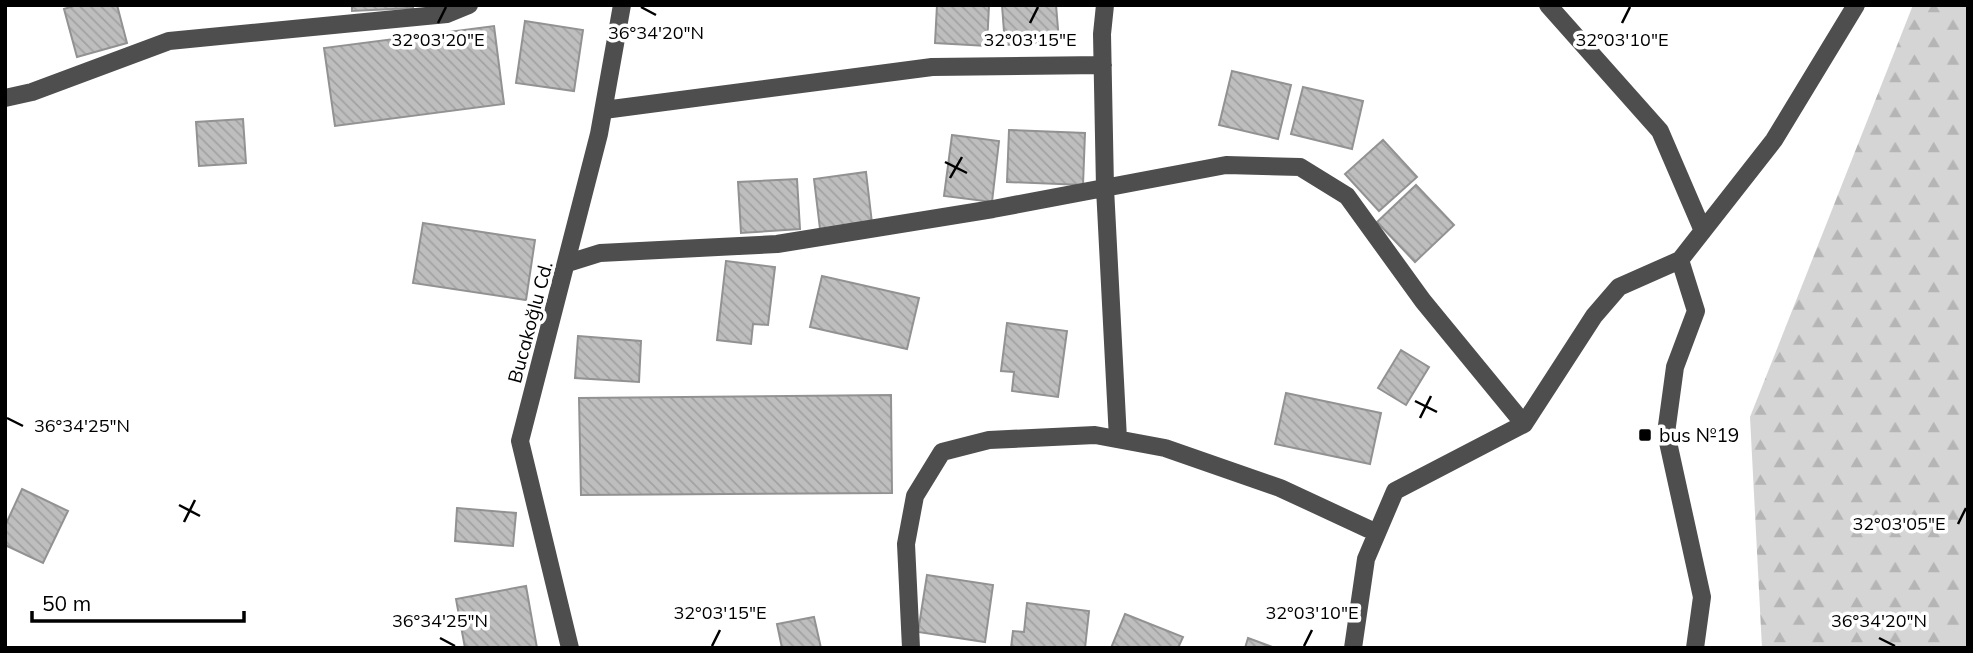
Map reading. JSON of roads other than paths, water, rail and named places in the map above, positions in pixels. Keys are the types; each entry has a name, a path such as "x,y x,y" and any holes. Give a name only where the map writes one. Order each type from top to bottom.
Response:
{"street":[{"path":"5,98 32,92 169,41 447,14 469,5"},
{"name":"Bucakoğlu Cd.","path":"570,648 520,441 568,263 604,110 622,5"},
{"path":"1105,5 1102,34 1105,188 1118,439"},
{"path":"1548,5 1660,131 1703,231"},
{"path":"1353,648 1366,559 1395,491 1524,425 1594,316 1619,287 1680,260 1703,231 1774,140 1856,5"},
{"path":"604,110 932,68 1103,65"},
{"path":"568,263 600,253 777,244 993,209 1226,165 1300,167 1347,196 1423,301 1524,425"},
{"path":"1680,260 1696,311 1675,368 1667,433 1702,597 1695,648"},
{"path":"911,648 906,544 915,496 942,452 989,440 1095,435 1165,448 1280,488 1377,533"}],"place":[{"name":"bus №19","path":"1645,435"}]}
